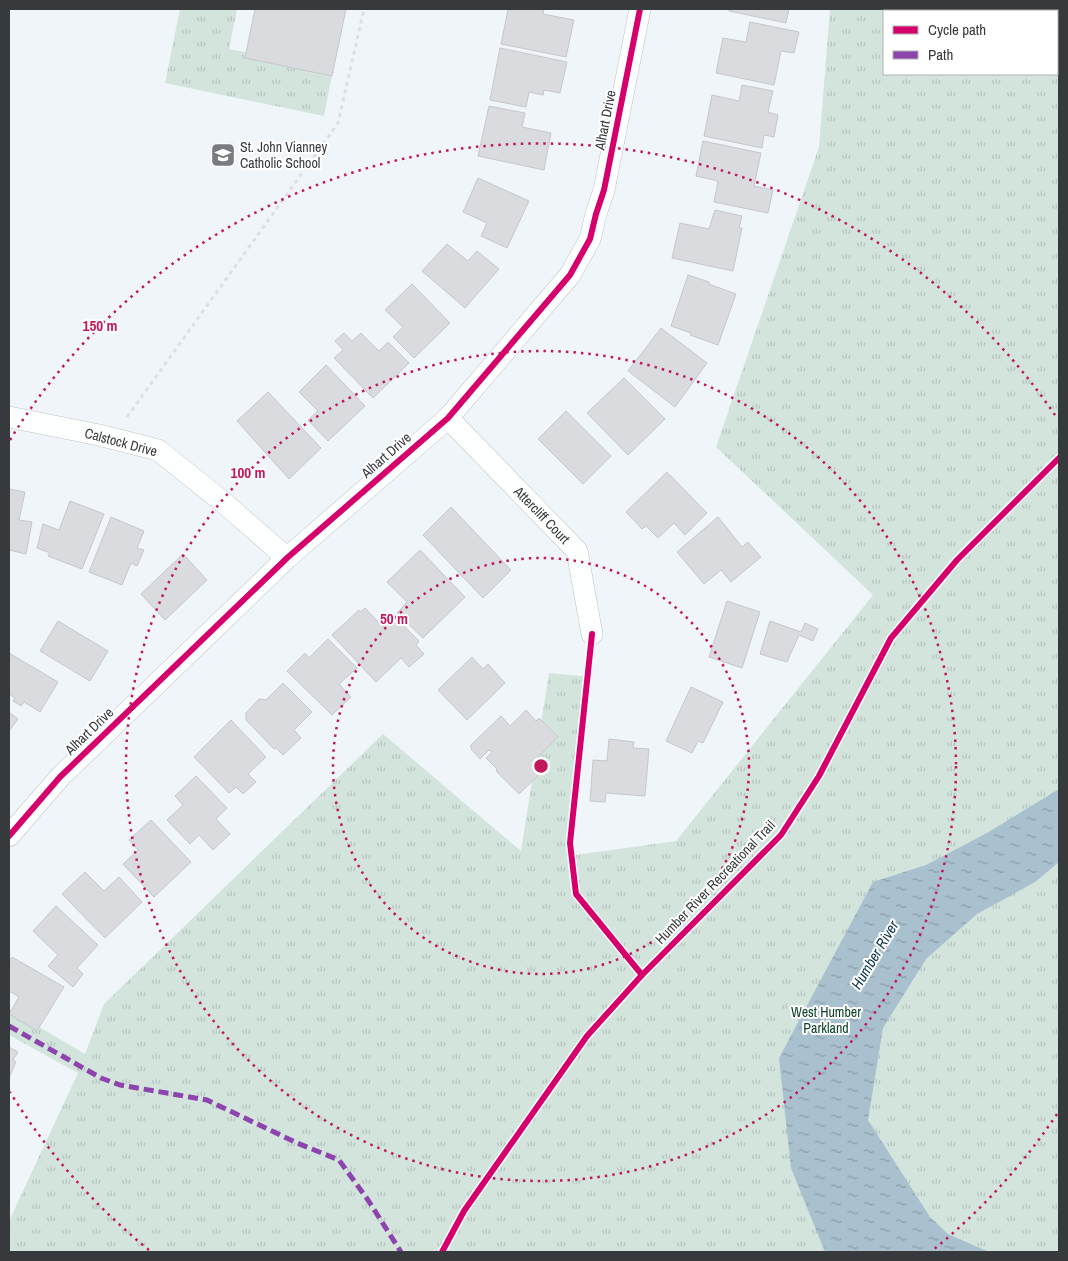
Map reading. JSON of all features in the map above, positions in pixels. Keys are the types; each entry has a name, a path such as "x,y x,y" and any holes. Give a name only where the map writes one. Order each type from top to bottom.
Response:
{"street":[{"name":"Alhart Drive","path":"9,836 60,777 286,558 448,418 570,275 590,239 604,190 640,9"},
{"name":"Calstock Drive","path":"9,417 112,438 158,450 223,502 286,558"},
{"name":"Attercliff Court","path":"448,418 577,551 592,634"}],"path":[{"path":"112,438 338,123 364,9"}],"green space":[{"path":"180,9 237,9 229,49 333,70 324,116 165,83"},
{"name":"West Humber Parkland","path":"830,9 1059,9 1059,1252 9,1252 9,1221 78,1073 9,1035 9,1009 85,1054 104,1004 383,734 521,851 549,673 592,677 568,856 676,841 873,595 716,447 819,147"}],"water":[{"name":"Humber River","path":"1059,789 1059,862 1035,882 977,914 926,959 883,1028 868,1120 930,1217 948,1234 989,1252 825,1252 791,1168 779,1058 873,882 926,865 987,833"}],"building":[{"path":"255,9 346,9 332,76 245,58"},
{"path":"502,9 544,9 543,14 574,20 566,57 501,44 508,10"},
{"path":"729,9 789,9 786,23 729,11"},
{"path":"750,22 799,32 794,53 781,51 774,85 716,73 723,38 746,42"},
{"path":"500,48 567,62 560,93 544,90 543,95 529,92 526,107 490,100"},
{"path":"742,85 773,91 768,112 778,115 774,137 764,135 762,148 704,136 712,95 739,101"},
{"path":"489,106 525,113 522,127 551,133 544,170 478,156"},
{"path":"703,141 761,153 754,186 773,190 768,213 714,202 718,181 696,176"},
{"path":"478,178 529,201 507,248 481,236 487,223 463,212"},
{"path":"715,210 742,216 739,228 742,228 733,271 672,258 680,223 709,229"},
{"path":"447,244 468,261 477,251 499,269 465,308 422,271"},
{"path":"688,275 736,294 718,345 671,326"},
{"path":"412,284 450,323 414,358 393,337 403,327 385,310"},
{"path":"661,328 707,363 675,407 628,371"},
{"path":"344,333 352,341 361,333 379,351 388,342 409,363 373,398 334,358 343,350 335,341"},
{"path":"326,365 365,406 328,441 308,420 318,411 299,392"},
{"path":"624,378 665,419 628,455 587,413"},
{"path":"268,392 321,448 289,479 237,421"},
{"path":"566,411 611,456 583,484 538,439"},
{"path":"667,472 707,513 685,535 674,523 658,538 646,526 642,529 626,512"},
{"path":"9,489 25,492 19,520 32,522 26,554 9,550"},
{"path":"70,501 104,514 82,569 48,556 50,553 37,548 43,524 59,530"},
{"path":"451,507 511,570 483,598 423,535"},
{"path":"111,517 144,531 137,548 144,550 137,566 131,563 122,585 89,572"},
{"path":"718,517 742,547 748,542 761,557 731,582 721,570 704,584 677,552"},
{"path":"420,550 465,597 423,638 397,613 407,602 387,582"},
{"path":"183,554 207,580 165,620 141,594"},
{"path":"727,601 760,612 742,668 709,657"},
{"path":"365,608 383,627 394,616 419,641 416,645 424,654 409,667 401,658 376,682 332,635 359,610 360,612"},
{"path":"58,621 108,651 90,681 40,651"},
{"path":"770,621 801,632 805,623 818,629 813,641 799,635 787,662 760,654"},
{"path":"328,639 357,668 339,684 351,697 332,715 287,671 305,653 309,658"},
{"path":"9,653 58,682 40,712 24,702 21,706 13,701 15,698 9,694"},
{"path":"472,657 483,669 488,664 505,683 467,720 438,690"},
{"path":"283,683 312,712 294,730 301,738 283,755 276,748 274,749 246,720 246,713 259,699 266,700"},
{"path":"691,687 723,702 703,743 698,741 692,753 666,741"},
{"path":"526,710 536,721 539,718 558,737 533,762 543,771 519,794 486,758 492,752 489,750 480,759 470,746 501,716 510,726"},
{"path":"9,712 18,719 9,731"},
{"path":"231,720 266,757 248,774 256,782 243,794 236,787 229,793 194,757"},
{"path":"609,739 634,742 633,748 649,749 645,796 606,793 605,802 590,801 593,760 607,761"},
{"path":"196,776 227,808 216,819 230,834 213,850 199,835 190,844 167,820 183,805 175,796"},
{"path":"151,820 191,862 154,897 123,864 138,850 129,840"},
{"path":"85,872 104,891 119,877 142,902 105,938 62,894"},
{"path":"56,906 98,945 77,968 83,974 73,987 48,966 58,955 33,931"},
{"path":"12,957 64,987 37,1031 9,1014 19,997 9,991 9,963"},
{"path":"9,1047 18,1052 13,1060 16,1062 9,1078"}],"marked path":[{"path":"9,1026 101,1078 120,1085 207,1100 297,1143 339,1160 368,1200 401,1252"}],"cycle path":[{"path":"9,836 60,777 287,558 448,418 570,275 590,239 604,190 640,9"},
{"name":"Humber River Recreational Trail","path":"442,1252 464,1211 587,1036 642,975 781,835 819,776 891,638 957,560 1059,458"},
{"path":"592,634 570,843 576,894 642,975"}],"place":[{"name":"St. John Vianney Catholic School","path":"223,155"}]}
